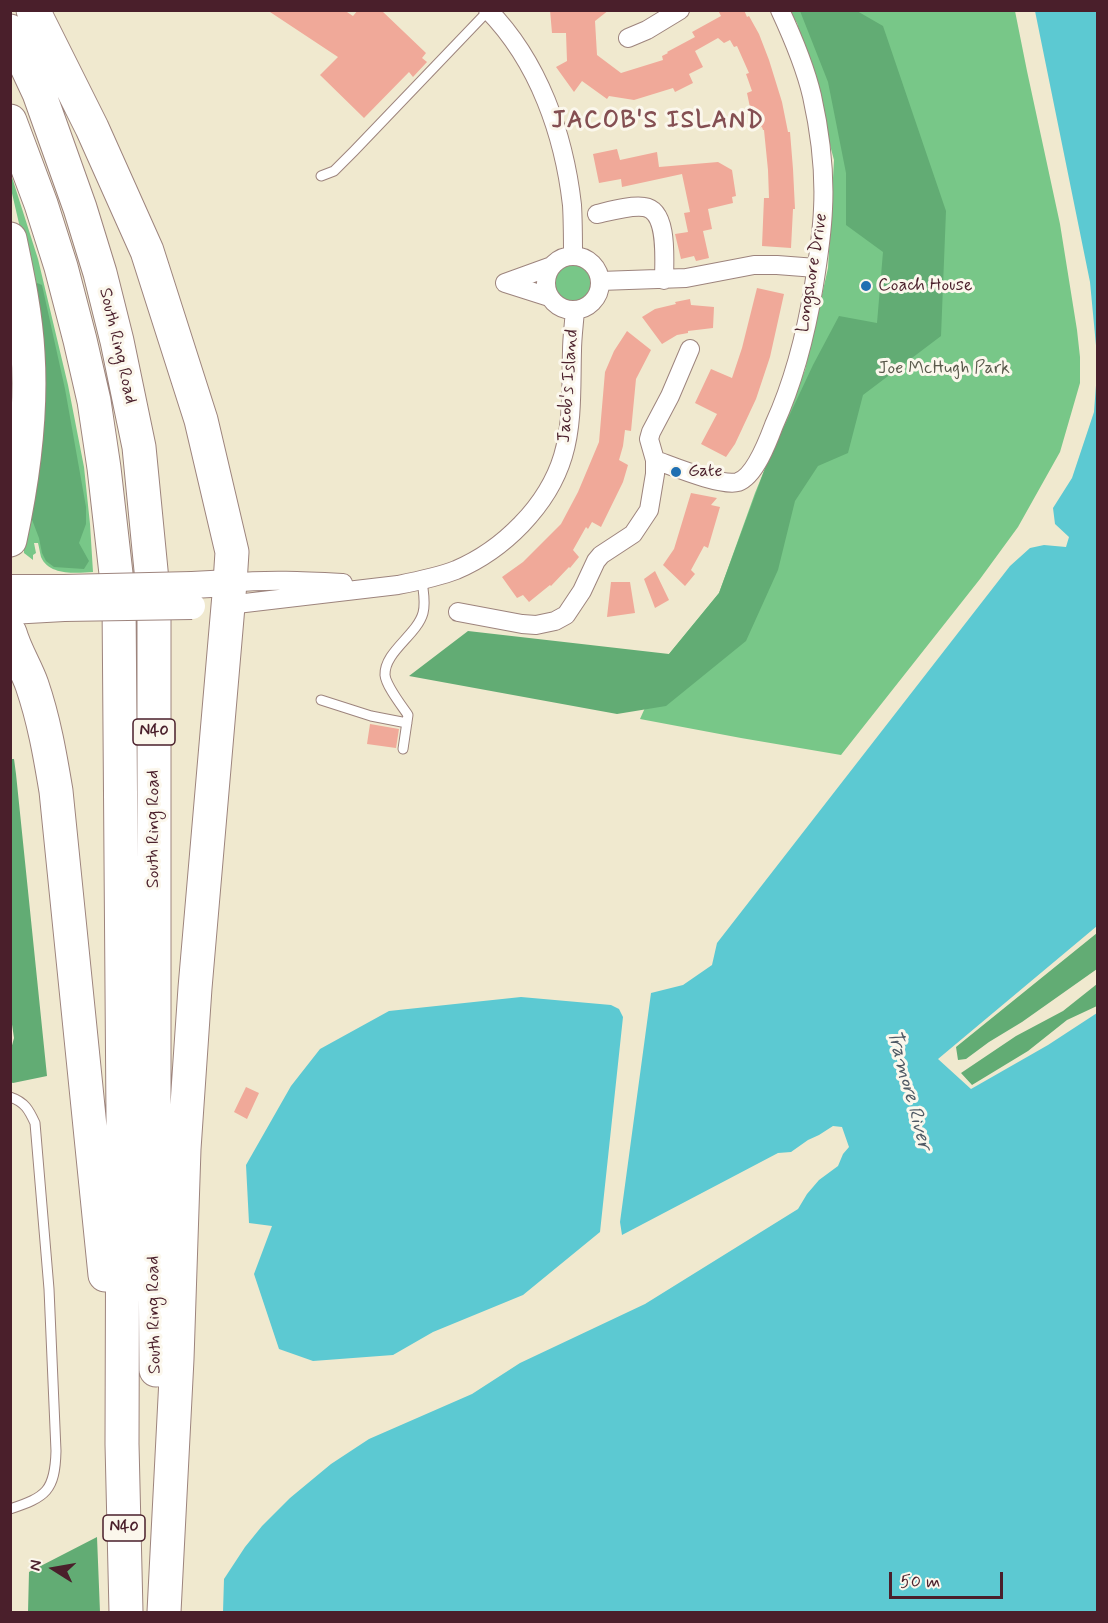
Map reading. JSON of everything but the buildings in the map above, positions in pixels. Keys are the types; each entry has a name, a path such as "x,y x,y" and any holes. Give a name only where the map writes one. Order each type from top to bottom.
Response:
{"highway":[{"path":"33,10 92,128 147,250 201,420 232,552 195,988 184,1149 177,1370 164,1612"},
{"name":"South Ring Road","path":"10,31 39,93 80,208 100,273 139,447 154,601 154,1117 158,1612"},
{"name":"South Ring Road","path":"10,121 41,204 61,267 85,360 104,468 118,600 123,1105 122,1444 126,1612"},
{"path":"10,239 18,273 26,328 29,377 19,494 10,540"},
{"path":"10,633 42,715 56,791 122,1444"},
{"path":"157,1454 171,1257 184,1149"}],"main road":[{"path":"10,588 64,598 229,594"},
{"path":"10,611 64,598"}],"street":[{"path":"628,38 647,30 680,10"},
{"name":"Longshore Drive","path":"655,460 720,481 739,481 748,475 756,464 791,384 807,320 820,249 824,202 823,168 817,119 805,71 780,10"},
{"path":"488,11 508,32 524,57 538,82 550,112 569,185 573,220 573,256"},
{"path":"597,214 640,207 654,212 662,228 664,280"},
{"path":"573,256 581,257 595,266 600,282 599,290 591,303 585,308 575,310 561,308 554,303 546,289 548,273 552,266 558,260 573,256"},
{"path":"600,282 664,280 754,265 816,268"},
{"path":"549,297 505,283 552,266"},
{"name":"Jacob's Island","path":"229,594 251,581 293,580 398,585 456,570 502,543 530,515 553,480 564,456 570,412 575,310"},
{"path":"458,612 536,625 555,621 566,615 578,598 596,561 601,555 633,534 649,510 654,489 655,460 650,446 651,432 670,396 690,349"}],"lane":[{"path":"321,176 334,171 354,152 488,11"},
{"path":"403,749 408,715 385,675 387,665 393,655 419,623 423,613 425,605 423,580"},
{"path":"321,700 371,716 407,723"},
{"path":"10,1097 27,1106 35,1123 49,1289 56,1451 56,1468 50,1486 33,1501 10,1509"}],"green space":[{"name":"Joe McHugh Park","path":"789,11 1015,11 1060,224 1080,357 1080,383 1060,452 1018,527 980,579 841,755 640,719 669,654 719,593 755,493 805,370 828,268 834,160 797,23"},
{"path":"800,11 857,11 883,26 946,211 941,336 863,395 848,453 818,466 795,501 778,570 746,641 666,706 617,714 409,676 468,631 669,654 719,593 767,463 839,316 877,323 883,252 846,225 846,173 828,82"},
{"path":"10,171 38,259 68,385 84,467 93,572 64,572 50,568 41,557 38,543 34,543 36,553 33,555 33,560 24,553 24,550 16,549 24,245 11,189"},
{"path":"573,263 586,269 592,282 586,295 573,301 560,295 554,282 560,269"},
{"path":"37,283 42,285 65,389 86,507 86,524 79,543 89,561 84,569 54,567 46,561 31,517 35,288"},
{"path":"11,759 14,759 16,774 47,1076 13,1083 10,1082 11,1049 14,1038 10,1011"},
{"path":"1097,933 1097,969 966,1059 958,1060 956,1047"},
{"path":"1097,984 1097,1006 1067,1020 1028,1051 972,1085 961,1073 1016,1036 1063,1011"},
{"path":"97,1537 100,1612 28,1612 29,1572"}],"water":[{"path":"1035,11 1097,11 1097,356 1090,282"},
{"name":"Tramore River","path":"1097,372 1097,926 938,1059 971,1089 1048,1045 1097,1013 1097,1612 223,1612 224,1579 245,1547 290,1498 331,1464 369,1439 472,1394 520,1363 645,1304 798,1209 819,1180 838,1166 849,1147 842,1127 833,1126 791,1152 778,1153 622,1235 620,1222 651,993 683,985 712,965 717,943 1010,566 1030,548 1044,545 1066,547 1069,537 1055,524 1053,508 1072,478 1094,412"},
{"path":"521,997 611,1005 619,1009 623,1017 600,1232 523,1295 433,1332 393,1355 313,1361 279,1349 254,1274 272,1226 249,1223 246,1165 291,1086 320,1049 389,1011"}],"place":[{"name":"Coach House","path":"866,286"},
{"name":"Gate","path":"676,472"}],"district":[{"name":"JACOB'S ISLAND","path":"658,122"}]}
